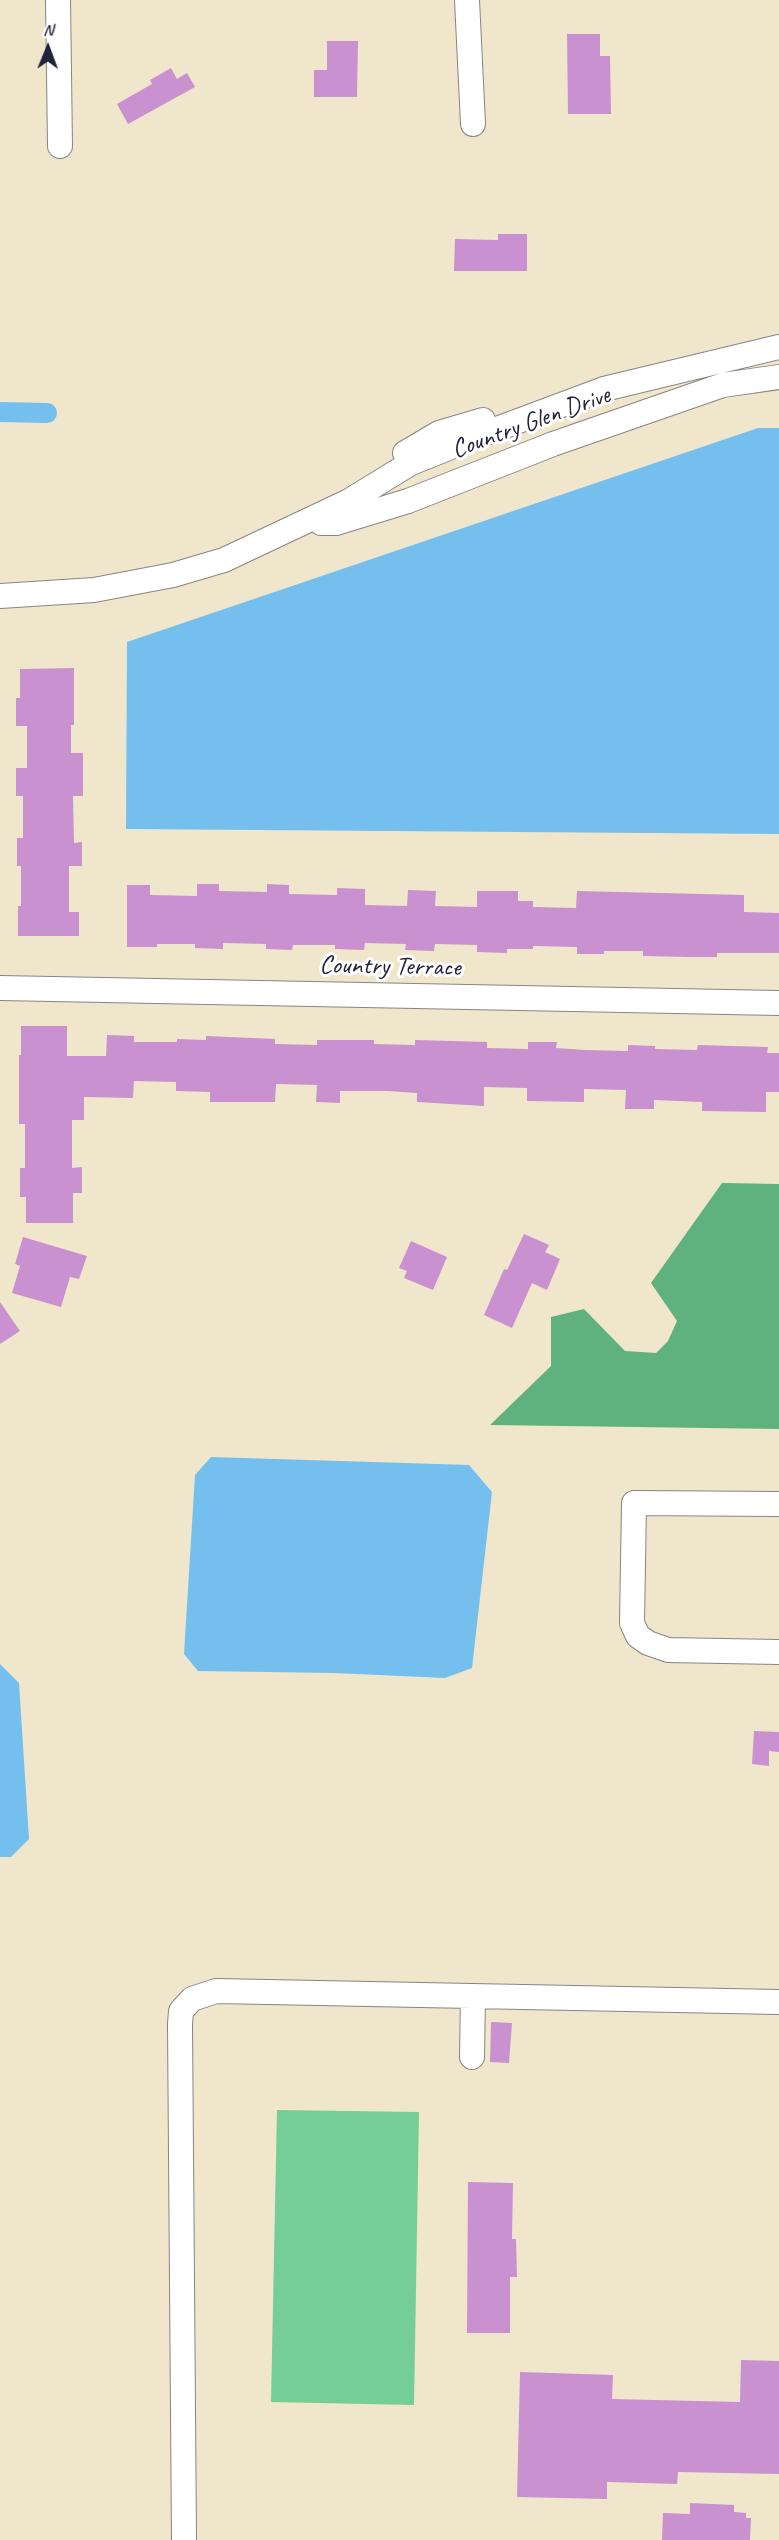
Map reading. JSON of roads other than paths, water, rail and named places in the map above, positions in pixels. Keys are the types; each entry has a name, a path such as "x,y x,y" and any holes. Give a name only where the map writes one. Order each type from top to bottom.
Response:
{"street":[{"path":"58,0 60,146"},
{"path":"467,0 473,124"},
{"name":"Country Glen Drive","path":"0,596 94,590 173,575 224,560 349,501 411,463 604,389 779,347"},
{"name":"Country Glen Drive","path":"304,522 336,523 387,507 553,444 723,385 779,377"},
{"name":"Country Terrace","path":"0,988 779,1003"},
{"path":"779,1504 634,1503 632,1623 638,1636 648,1643 668,1650 779,1652"},
{"path":"184,2540 181,2011 192,1999 216,1991 779,2002"},
{"path":"471,2057 473,1996"}],"water":[{"path":"758,428 779,428 779,834 126,829 127,642"},
{"path":"211,1457 469,1465 492,1492 472,1668 445,1678 334,1673 198,1671 184,1654 195,1475"},
{"path":"0,1664 19,1683 29,1839 11,1857 0,1857"}],"waterway":[{"path":"0,412 47,413"}]}
